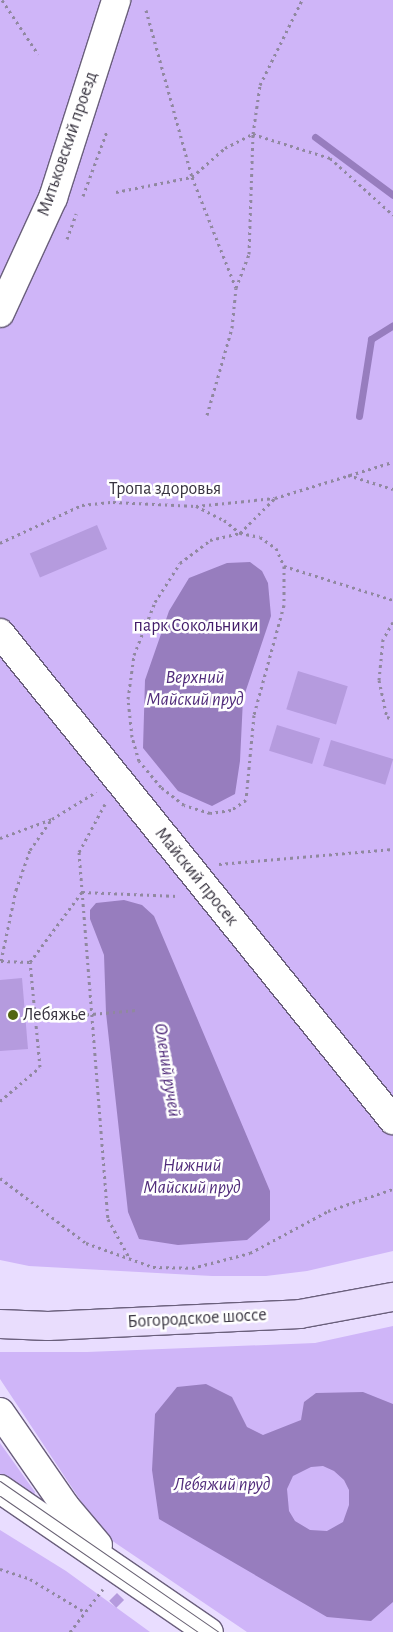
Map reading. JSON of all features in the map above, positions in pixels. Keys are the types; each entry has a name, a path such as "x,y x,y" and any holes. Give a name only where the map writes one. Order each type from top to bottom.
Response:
{"main road":[{"name":"Богородское шоссе","path":"0,1324 48,1326 300,1314 393,1297"}],"street":[{"name":"Митьковский проезд","path":"0,313 53,198 116,0"},
{"name":"Майский просек","path":"0,633 393,1120"},
{"path":"0,1412 112,1577"},
{"path":"0,1489 112,1577 209,1632"}],"path":[{"path":"2,0 38,54"},
{"path":"207,415 232,328 236,288 249,254 254,134 260,85 302,0"},
{"path":"146,10 192,177 236,288"},
{"path":"80,203 107,131"},
{"path":"116,192 192,177 225,148 254,134 330,158 393,215"},
{"path":"67,239 77,212"},
{"name":"Тропа здоровья","path":"0,543 82,505 113,502 196,506 275,498 393,462"},
{"path":"347,475 393,488"},
{"path":"240,533 275,498"},
{"path":"196,506 224,520 240,533"},
{"path":"240,533 260,537 276,548 284,566 284,605 254,716 246,800 231,810 210,813 184,805 162,787 139,761 132,737 128,699 134,655 155,602 180,563 210,540 240,533"},
{"path":"284,566 393,600"},
{"path":"393,622 383,638 379,680 387,717 393,719"},
{"path":"0,838 52,819 118,779"},
{"path":"118,779 79,852 90,1014 108,1219 130,1259"},
{"path":"30,962 1,961 16,890 30,850 52,819"},
{"path":"220,864 393,849"},
{"path":"82,892 184,896 200,882"},
{"path":"0,1101 40,1068 30,962 82,892"},
{"path":"35,1019 137,1010"},
{"path":"0,1178 86,1243 153,1267 192,1268 250,1253 328,1211 393,1189"},
{"path":"0,1569 30,1579 85,1612"},
{"path":"70,1632 112,1577"}],"green space":[{"name":"парк Сокольники","path":"0,0 393,0 393,1251 307,1271 266,1276 212,1276 29,1266 0,1260"},
{"path":"393,1326 393,1632 247,1632 114,1542 100,1530 0,1379 0,1352 87,1352 315,1343"},
{"path":"0,1443 35,1492 34,1496 0,1475"},
{"path":"0,1530 66,1571 150,1632 0,1632"}],"water":[{"name":"Верхний Майский пруд","path":"250,562 262,571 268,583 271,616 243,699 240,761 235,794 212,806 178,791 143,748 145,680 169,611 189,578 227,563"},
{"name":"Нижний Майский пруд","path":"124,900 142,905 154,916 270,1191 270,1220 247,1240 178,1245 139,1239 128,1212 106,1013 104,955 90,919 90,910 96,903"},
{"name":"Лебяжий пруд","path":"206,1384 232,1397 247,1427 263,1435 301,1420 304,1402 316,1393 363,1392 393,1404 393,1602 371,1621 327,1617 159,1519 152,1470 155,1414 177,1387","holes":["323,1466 334,1471 344,1480 349,1490 349,1505 343,1522 327,1531 310,1530 295,1521 289,1511 287,1489 293,1476 311,1467"]}],"building":[{"path":"97,525 107,549 40,577 30,554"},
{"path":"298,671 348,686 336,724 286,709"},
{"path":"277,725 320,738 312,764 269,751"},
{"path":"331,740 393,759 385,785 323,766"},
{"name":"Лебяжье","path":"22,978 28,1049 0,1051 0,980"},
{"path":"117,1593 124,1600 116,1608 109,1601"}],"waterway":[{"path":"315,137 393,195"},
{"name":"Олений ручей","path":"359,416 371,339 393,325"}],"tram line":[{"path":"0,1481 219,1632"},
{"path":"0,1496 198,1632"}],"place":[{"name":"Лебяжье","path":"13,1015"}]}
